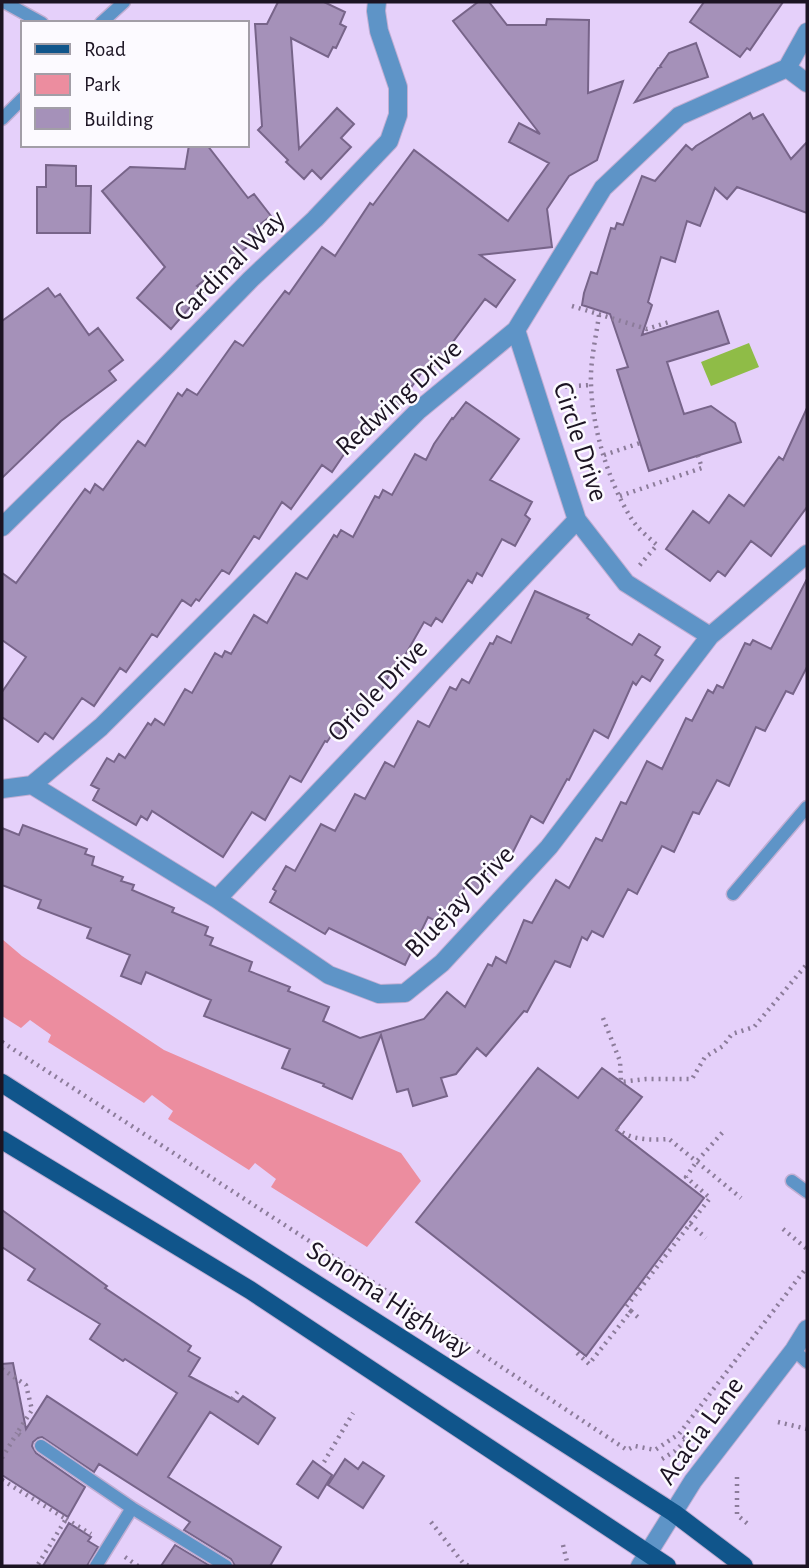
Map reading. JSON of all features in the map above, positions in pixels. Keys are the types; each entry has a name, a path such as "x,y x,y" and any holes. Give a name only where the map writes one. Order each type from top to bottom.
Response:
{"main road":[{"name":"Sonoma Highway","path":"2,1083 674,1513 744,1566"},
{"path":"2,1140 250,1290 644,1559 667,1566"}],"street":[{"name":"Cardinal Way","path":"2,527 251,279 315,219 390,141 398,115 398,87 379,31 377,2"},
{"path":"807,32 787,68 807,83"},
{"name":"Redwing Drive","path":"32,785 101,727 419,410 516,330 603,188 679,116 787,68"},
{"name":"Circle Drive","path":"516,330 577,520 626,583 710,636"},
{"name":"Oriole Drive","path":"217,899 577,520"},
{"name":"Bluejay Drive","path":"32,785 217,899 329,975 379,995 405,993 442,964 549,847 710,636 807,554"},
{"path":"2,789 32,785"},
{"name":"Acacia Lane","path":"644,1559 693,1481 800,1356 807,1329"}],"lane":[{"path":"4,2 38,21"},
{"path":"103,21 124,2"},
{"path":"2,119 21,100"},
{"path":"733,894 807,807"},
{"path":"792,1181 807,1192"},
{"path":"41,1446 132,1508 226,1566"},
{"path":"96,1566 132,1508"}],"path":[{"path":"572,306 647,330 669,322"},
{"path":"599,315 591,385 595,419 607,470 632,519 657,545 636,569"},
{"path":"558,387 591,385"},
{"path":"604,455 640,443"},
{"path":"620,496 702,468 698,456"},
{"path":"603,1018 620,1061 621,1082 691,1079 705,1057 723,1046 732,1034 754,1027 807,964"},
{"path":"2,1042 627,1450 635,1446 654,1450 679,1434 807,1267"},
{"path":"617,1128 635,1138 669,1139 741,1198"},
{"path":"641,1321 626,1307 710,1198 686,1177 723,1132"},
{"path":"690,1224 706,1238"},
{"path":"783,1229 807,1249"},
{"path":"577,1353 589,1364 631,1311"},
{"path":"2,1369 26,1385 32,1410 2,1458"},
{"path":"232,1399 239,1390"},
{"path":"324,1462 353,1413"},
{"path":"778,1422 807,1429"},
{"path":"17,1433 41,1446"},
{"path":"663,1459 676,1451 687,1439 679,1434"},
{"path":"737,1477 737,1515 749,1525"},
{"path":"2,1480 91,1534"},
{"path":"37,1566 66,1520"},
{"path":"431,1522 464,1564 470,1566"},
{"path":"563,1545 568,1566"},
{"path":"121,1554 138,1566"}],"green space":[{"path":"2,939 22,956 164,1050 401,1153 421,1181 367,1247 271,1187 276,1179 255,1163 249,1170 168,1119 173,1111 152,1095 144,1103 48,1042 51,1035 30,1020 21,1028 2,1016"}],"shaded area":[{"path":"749,343 759,367 711,386 701,362"}],"building":[{"path":"278,2 324,2 345,12 340,24 346,27 336,48 333,47 328,57 291,38 299,149 337,108 354,124 341,138 351,147 321,179 312,170 304,179 258,130 262,126 255,24 267,24"},
{"path":"478,2 489,2 507,25 546,25 547,19 589,20 588,93 623,81 597,160 569,176 547,209 552,247 480,255 515,280 496,307 485,299 435,366 432,364 425,374 422,372 396,409 386,402 362,438 357,435 332,472 322,465 291,509 282,502 259,539 254,536 229,574 222,570 199,601 196,599 191,606 182,600 157,637 152,634 126,672 120,668 94,706 82,698 53,739 45,733 38,742 2,717 2,692 26,657 2,640 2,573 16,583 85,489 90,493 95,484 103,490 138,441 145,446 178,393 182,396 187,389 197,395 235,341 243,346 285,291 289,294 322,247 335,256 370,203 373,205 414,150 508,221 549,163 509,142 519,123 540,134 453,21"},
{"path":"704,2 783,2 750,50 747,48 740,57 690,22"},
{"path":"696,43 708,77 635,102 669,53"},
{"path":"750,113 753,119 763,114 791,159 807,142 807,213 737,187 727,199 715,188 700,226 687,221 675,262 661,257 648,302 652,305 642,335 718,311 729,343 667,362 684,414 711,406 735,423 741,442 649,471 617,370 628,367 610,314 582,305 584,293 591,272 597,274 611,228 615,229 617,223 623,225 642,176 655,181 686,145 692,150"},
{"path":"189,147 209,147 248,198 254,194 271,216 254,229 260,237 197,286 204,291 171,329 137,298 165,267 102,191 130,167 185,169"},
{"path":"46,165 76,166 76,186 91,186 90,233 37,233 37,187 46,187"},
{"path":"48,288 55,297 60,294 89,335 98,328 123,360 109,371 116,380 61,421 2,478 2,321"},
{"path":"466,402 519,439 490,480 532,502 525,515 530,519 515,546 502,539 482,576 477,573 472,583 468,580 442,622 436,618 431,626 424,622 399,666 395,664 380,693 374,689 359,711 354,708 336,739 331,736 325,741 301,782 290,776 265,820 252,812 223,857 152,811 147,820 141,816 136,825 93,800 99,789 91,785 107,758 114,762 119,754 125,758 148,723 151,725 155,719 164,725 185,689 192,693 215,653 222,657 225,651 231,654 254,615 267,623 296,573 307,579 334,535 337,537 341,530 353,537 375,496 379,498 383,490 392,495 415,454 426,460 434,444"},
{"path":"807,408 807,507 771,556 751,541 725,576 718,571 710,581 666,549 693,511 709,523 729,495 744,506 779,457 783,460"},
{"path":"807,579 807,667 793,694 786,691 765,731 756,727 729,786 717,780 699,814 693,812 674,852 662,846 637,894 628,889 603,937 592,931 587,940 582,937 570,967 555,961 527,1012 524,1011 486,1056 477,1048 456,1074 441,1078 447,1096 413,1106 408,1089 397,1092 381,1035 352,1099 323,1086 324,1084 282,1068 290,1049 204,1016 211,1000 146,972 141,984 121,976 130,955 87,938 91,928 38,908 41,900 2,885 2,828 19,835 23,825 87,849 85,854 94,857 92,865 123,877 121,881 134,885 132,890 174,908 172,912 208,927 205,935 213,938 210,945 252,962 249,971 290,987 288,991 329,1007 323,1021 360,1038 424,1019 447,992 465,1007 488,964 492,966 496,957 506,963 524,920 532,923 556,880 569,888 596,838 602,841 621,802 626,804 647,761 662,769 686,718 692,721 708,690 713,693 717,685 723,688 745,643 750,645 753,640 771,649"},
{"path":"535,591 589,615 587,618 632,645 639,634 660,647 655,655 663,660 650,681 642,676 636,685 633,682 608,738 594,730 569,780 567,779 543,823 531,816 509,860 497,854 478,891 466,884 449,920 439,915 436,921 428,917 405,965 329,928 325,934 270,902 276,891 273,889 286,866 295,871 321,824 335,831 355,794 365,799 385,762 394,767 418,721 429,727 450,687 456,690 462,679 469,683 490,643 493,644 497,636 511,643"},
{"path":"538,1068 578,1098 602,1068 642,1097 616,1130 704,1198 586,1356 416,1222"},
{"path":"2,1210 107,1286 105,1288 191,1346 188,1351 200,1358 189,1376 238,1402 243,1396 275,1418 258,1444 210,1412 168,1477 281,1547 270,1566 235,1566 231,1559 184,1530 190,1522 99,1464 94,1472 42,1437 33,1442 36,1453 85,1487 68,1517 2,1475 2,1364 13,1363 26,1429 47,1396 137,1455 177,1393 90,1339 100,1324 28,1280 35,1269 2,1247"},
{"path":"345,1459 358,1469 363,1462 384,1476 363,1508 328,1485"},
{"path":"313,1461 332,1475 318,1498 297,1484"},
{"path":"69,1523 91,1537 88,1541 98,1547 87,1566 43,1566"},
{"path":"175,1545 210,1566 161,1566"}]}
